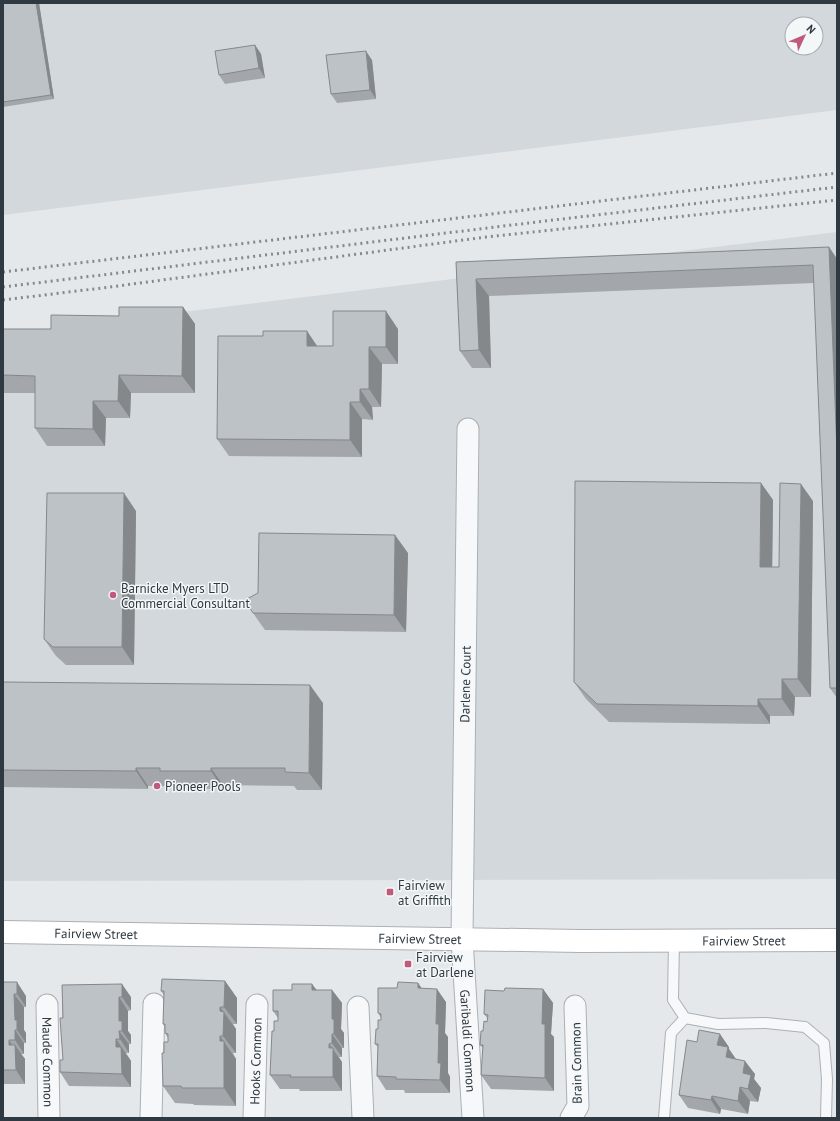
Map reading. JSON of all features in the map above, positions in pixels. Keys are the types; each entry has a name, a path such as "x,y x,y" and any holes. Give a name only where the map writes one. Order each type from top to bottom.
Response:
{"main road":[{"name":"Fairview Street","path":"3,932 462,939 837,940"}],"street":[{"name":"Darlene Court","path":"462,939 468,429"},
{"name":"Garibaldi Common","path":"462,939 473,1118"},
{"path":"151,1118 154,1004"},
{"name":"Maude Common","path":"47,1005 49,1118"},
{"name":"Hooks Common","path":"254,1118 257,1005"},
{"name":"Brain Common","path":"571,1118 578,1106 574,1006"},
{"path":"358,1007 363,1118"}],"lane":[{"path":"674,940 673,1000 685,1018 718,1024 766,1023 805,1027 824,1043 828,1079 826,1118"},
{"path":"664,1118 671,1033 685,1018"}],"shaded area":[{"path":"3,3 837,3 837,110 3,215"},
{"path":"837,232 837,879 3,881 3,334"}],"building":[{"path":"3,3 36,3 51,95 3,102"},
{"path":"255,45 259,68 219,75 215,51"},
{"path":"366,51 370,90 331,94 326,55"},
{"path":"829,247 837,453 837,688 830,688 813,265 476,279 479,350 460,351 456,262"},
{"path":"119,307 183,307 182,376 119,375 118,401 93,401 93,429 35,428 35,376 3,375 3,329 51,329 51,315 119,316"},
{"path":"333,311 386,311 386,347 369,347 369,389 360,389 360,402 350,402 350,440 217,439 218,336 263,336 263,331 307,331 307,346 333,346"},
{"path":"575,481 761,483 760,567 779,567 780,483 801,484 798,679 782,679 782,699 758,699 758,706 597,704 574,682"},
{"path":"47,493 124,493 122,647 53,647 44,639"},
{"path":"259,533 395,535 394,615 253,613 245,600 258,593"},
{"path":"3,682 310,685 309,773 285,772 285,768 211,768 211,771 160,771 160,768 136,768 136,771 3,770"},
{"path":"162,979 225,981 224,1007 220,1007 220,1011 224,1012 223,1036 220,1036 220,1041 224,1041 224,1088 182,1088 181,1086 163,1086 162,1053 164,1053 164,1042 168,1042 168,1034 165,1033 165,1024 163,1024 164,991 161,991"},
{"path":"3,982 17,982 17,994 14,994 17,1030 15,1030 15,1040 9,1040 9,1045 15,1045 16,1070 3,1070"},
{"path":"398,982 418,983 418,988 437,989 436,1024 439,1024 438,1063 441,1063 440,1080 396,1079 396,1077 377,1076 378,1044 375,1044 376,1029 378,1029 378,1020 381,1020 381,1014 378,1013 378,988 397,988"},
{"path":"122,984 122,997 119,997 119,1021 122,1021 122,1031 119,1031 120,1039 116,1039 116,1047 121,1047 122,1074 60,1072 60,1060 63,1060 60,1018 63,1018 62,985"},
{"path":"292,984 312,984 312,990 332,990 332,1019 334,1019 334,1034 332,1034 332,1043 329,1044 329,1048 333,1048 333,1077 290,1077 291,1075 270,1075 272,1031 274,1031 274,1021 278,1021 278,1011 273,1011 273,990 292,990"},
{"path":"505,988 543,989 542,1024 545,1024 545,1078 481,1075 483,1045 480,1045 481,1031 483,1031 484,1021 487,1022 488,1015 484,1014 485,990 504,991"},
{"path":"699,1030 720,1034 717,1045 728,1047 726,1057 745,1061 743,1073 751,1075 748,1089 740,1087 738,1101 712,1096 711,1100 679,1095 687,1040 697,1042"}],"railway":[{"path":"3,272 837,173"},
{"path":"3,287 837,187"},
{"path":"3,300 486,237 837,200"}],"place":[{"name":"Barnicke Myers LTD Commercial Consultant","path":"113,595"},
{"name":"Pioneer Pools","path":"157,786"},
{"name":"Fairview at Griffith","path":"390,892"},
{"name":"Fairview at Darlene","path":"408,964"}]}
